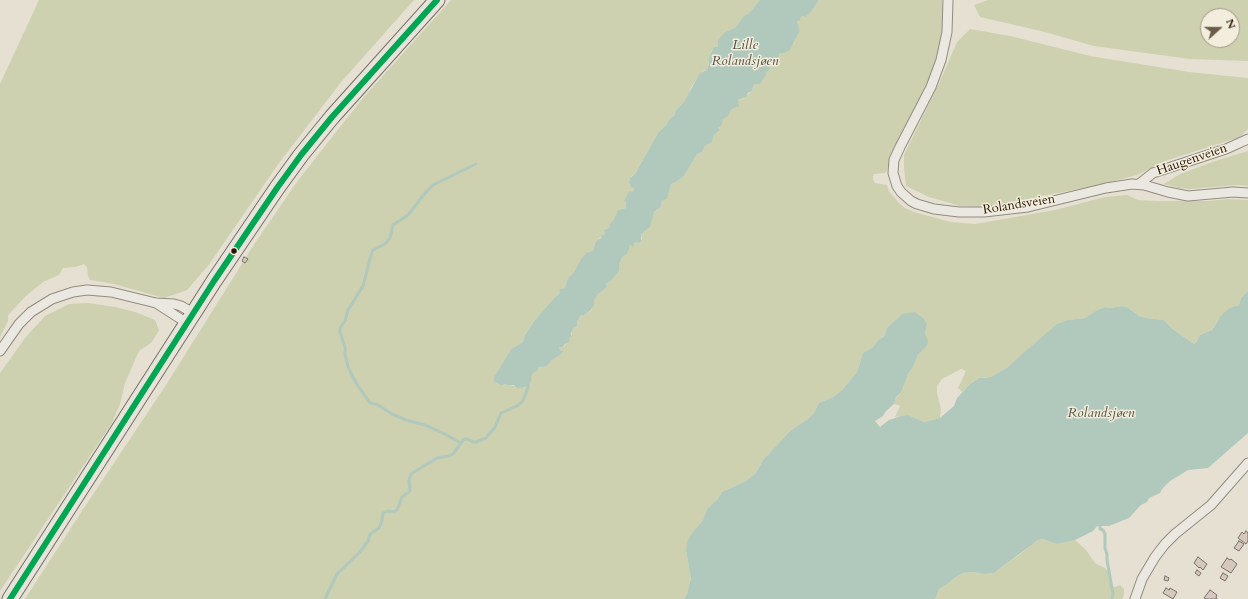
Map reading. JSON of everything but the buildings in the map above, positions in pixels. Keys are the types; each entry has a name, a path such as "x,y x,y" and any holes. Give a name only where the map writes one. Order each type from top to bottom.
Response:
{"main road":[{"path":"10,599 248,229 301,155 355,91 437,0"}],"street":[{"name":"Rolandsveien","path":"948,0 947,32 941,60 931,87 894,160 894,178 897,186 905,197 917,204 934,209 959,212 984,212 1028,206 1106,188 1139,184 1188,196 1233,192 1248,193"},
{"name":"Haugenveien","path":"1139,184 1154,173 1226,149 1248,139"},
{"path":"0,351 19,324 31,312 47,302 80,290 101,291 156,304 190,318"},
{"path":"1135,599 1146,573 1165,544 1211,505 1248,463"}],"shaded area":[{"path":"39,0 414,0 342,81 279,163 208,266 187,290 164,298 114,284 90,280 87,267 84,264 75,267 63,268 59,275 43,282 26,296 8,315 8,321 0,337 0,84"},
{"path":"451,0 760,0 749,13 744,16 735,28 725,32 718,47 715,47 712,50 707,70 703,71 698,77 684,102 675,111 674,116 670,118 666,125 658,133 635,174 631,176 629,183 634,190 633,192 629,192 624,201 626,203 626,208 618,210 609,228 604,230 605,234 596,241 593,251 581,259 574,272 568,278 565,288 560,290 559,294 534,321 525,335 523,342 511,349 494,377 499,383 525,388 530,387 532,374 536,372 539,366 547,366 553,358 560,355 562,350 560,350 559,347 564,347 570,337 572,337 572,330 577,326 577,322 581,315 584,316 591,311 598,294 607,287 606,284 612,280 619,271 619,265 622,257 627,254 630,246 635,242 639,243 642,239 641,234 646,229 654,212 658,210 662,201 667,199 671,184 684,176 697,154 702,152 705,146 712,142 714,135 720,130 718,128 723,119 731,110 737,107 737,100 743,99 752,91 754,84 762,80 766,72 769,71 771,65 776,62 779,53 793,45 800,31 797,21 801,16 806,17 819,0 942,0 944,22 939,49 934,65 924,90 893,152 887,171 885,173 874,174 873,176 875,183 887,185 889,191 905,208 914,212 951,222 975,224 1055,210 1105,197 1127,195 1138,200 1157,201 1208,201 1228,199 1248,200 1248,291 1241,298 1239,305 1232,307 1217,321 1212,330 1200,335 1194,344 1174,330 1164,320 1139,316 1127,307 1122,306 1109,308 1105,307 1097,310 1085,318 1068,320 1034,344 1008,367 991,377 984,377 970,384 962,392 958,388 966,371 961,369 942,379 937,386 941,409 940,418 924,422 908,415 895,417 900,406 894,404 895,399 901,393 908,374 922,350 927,324 913,313 902,314 887,328 884,337 879,339 873,347 863,353 857,372 842,390 833,397 819,403 814,413 808,419 791,430 763,460 756,473 746,481 722,492 718,499 707,509 703,520 692,533 686,550 691,577 687,594 684,599 25,599 166,385 255,243 299,179 363,98"},
{"path":"988,0 1248,0 1248,61 1190,59 1094,46 1045,32 980,17 974,5"},
{"path":"970,29 1010,36 1090,56 1189,72 1248,78 1248,129 1240,137 1165,161 1137,175 1103,184 987,207 960,206 929,197 906,186 904,155 941,79 957,42"},
{"path":"1248,151 1248,186 1238,185 1191,189 1178,188 1164,184 1180,174"},
{"path":"88,303 135,312 155,320 159,330 152,342 139,351 125,383 120,404 112,423 0,591 0,373 25,338 45,316 69,304"},
{"path":"1043,539 1057,544 1075,540 1086,550 1095,563 1105,568 1110,574 1111,586 1115,587 1120,585 1124,589 1122,599 934,599 936,598 939,589 963,573 994,573 1038,540"}],"water":[{"name":"Lille Rolandsjøen","path":"760,0 819,0 806,17 801,16 800,20 797,21 800,31 790,50 784,53 779,53 778,64 774,62 769,71 766,72 766,75 760,84 754,84 752,91 748,93 746,97 738,100 739,106 731,110 728,116 723,119 721,126 718,128 720,130 714,135 712,142 705,146 702,152 697,154 684,176 671,184 667,199 662,201 660,208 654,212 650,227 641,234 641,241 639,243 635,242 633,247 631,245 627,254 622,257 619,265 619,271 612,280 606,284 607,287 598,294 590,311 584,316 581,315 577,322 577,326 573,328 571,334 572,337 570,337 569,342 563,347 559,347 560,350 563,351 560,355 553,359 547,366 539,367 537,371 532,374 530,387 517,388 514,385 501,385 494,381 494,377 511,349 523,342 525,335 534,321 559,294 560,289 565,288 568,278 574,272 581,259 587,253 593,251 596,241 605,234 604,230 609,228 618,210 626,208 626,203 624,201 629,191 633,192 634,190 629,183 630,178 635,174 658,133 666,125 670,118 674,116 675,111 684,102 700,73 707,70 709,57 714,47 718,47 718,41 720,38 725,32 735,28 744,16 749,13"},
{"name":"Rolandsjøen","path":"1248,291 1248,433 1208,468 1188,470 1170,481 1160,493 1149,498 1147,502 1141,505 1129,518 1109,526 1097,526 1093,531 1075,540 1057,544 1043,539 1038,540 994,573 963,573 954,578 939,589 936,598 934,599 684,599 687,594 691,578 686,550 688,540 703,520 707,509 718,499 722,492 746,481 756,473 763,460 791,430 808,419 814,413 819,403 833,397 842,390 857,372 863,353 873,347 879,339 884,337 887,328 902,314 915,312 924,319 927,324 925,334 928,341 927,345 918,355 908,374 901,393 896,397 894,404 885,412 883,416 875,421 880,427 889,420 901,416 908,415 924,422 940,418 954,406 957,398 970,384 980,378 991,377 1008,367 1057,324 1068,320 1085,318 1097,310 1105,307 1109,308 1122,306 1127,307 1139,316 1164,320 1174,330 1194,344 1200,335 1212,330 1220,317 1227,310 1239,305 1241,298"}],"waterway":[{"path":"461,443 425,425 406,420 392,414 378,405 370,403 356,383 348,367 340,328 345,321 348,310 363,286 373,250 385,244 390,238 393,225 408,215 433,185 476,164"},
{"path":"325,599 337,574 360,552 368,541 370,534 379,528 383,513 387,511 394,512 397,510 402,497 410,491 409,480 411,474 437,458 453,454 464,439 476,442 486,438 495,427 501,413 517,406 523,401 528,387"},
{"path":"1100,525 1100,529 1103,530 1105,534 1105,548 1113,594 1112,599"}],"transit line":[{"path":"10,599 214,281 277,188 301,155 332,117 437,0"}]}
